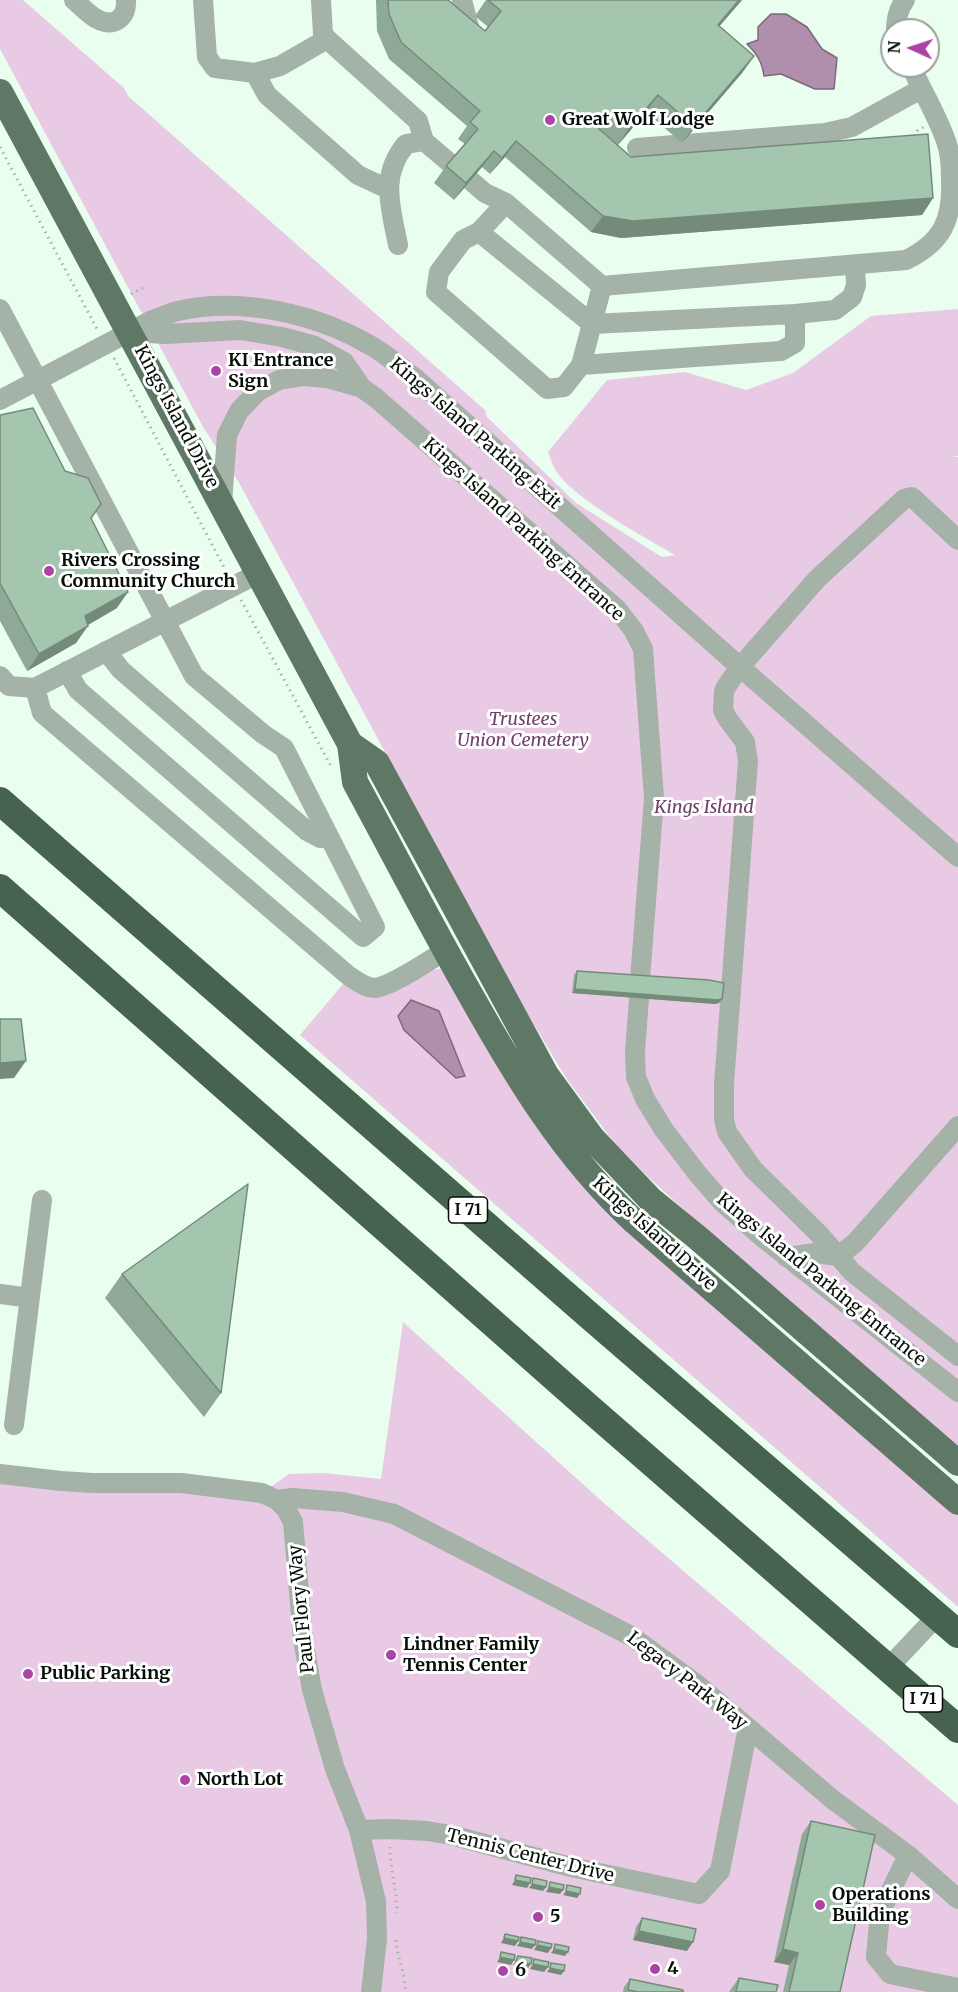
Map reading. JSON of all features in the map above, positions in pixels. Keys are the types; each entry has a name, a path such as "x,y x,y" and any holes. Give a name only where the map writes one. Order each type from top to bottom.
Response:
{"highway":[{"name":"I 71","path":"0,801 948,1625"},
{"name":"I 71","path":"0,888 588,1407 958,1729"}],"main road":[{"name":"Kings Island Drive","path":"0,92 350,744 355,782 446,951 534,1102 561,1141 610,1199 958,1502"},
{"name":"Kings Island Drive","path":"350,744 377,763 541,1065 592,1138 650,1198 958,1464"}],"lane":[{"path":"74,0 95,18 103,22 113,22 120,18 126,10 126,0"},
{"path":"203,0 207,57 215,68 255,73 280,66 327,39"},
{"path":"321,0 323,33 327,39 418,121 423,141 451,164"},
{"path":"462,0 472,38"},
{"path":"896,18 905,0"},
{"path":"255,73 267,95 358,175 388,189"},
{"path":"471,181 485,194 506,203 602,286 906,260 927,249 945,223 952,201 948,144 938,119 916,78"},
{"path":"637,148 825,133 852,127 921,89"},
{"path":"398,245 388,189 394,157 406,144 423,141"},
{"path":"506,203 479,231 463,240 440,272 436,292 548,389 564,387 580,365 602,286"},
{"path":"479,231 592,324 835,310 852,297 856,285 855,266"},
{"name":"Kings Island Parking Exit","path":"0,400 152,320 179,311 239,306 303,316 367,343 415,378 958,857"},
{"path":"0,309 194,676 263,734 284,748 375,927 363,937 78,690 67,671"},
{"path":"580,365 781,351 795,343 795,314"},
{"name":"Kings Island Parking Entrance","path":"130,332 166,334 240,330 282,337 315,346 344,362 362,388 617,609 634,631 643,649 654,798 635,1053 636,1077 645,1099 677,1147 722,1202 786,1257 958,1392"},
{"path":"222,504 227,435 239,411 257,392 279,380 303,376 327,378 362,388"},
{"path":"958,540 912,497 904,498 817,579 740,667 724,691 722,700 727,718 745,742 748,761 724,1084 724,1119 727,1132 753,1169 819,1234 852,1272 958,1356"},
{"path":"0,676 9,686 34,687 259,573"},
{"path":"106,651 122,670 307,831 320,838 330,838"},
{"path":"34,687 42,713 349,976 374,988 391,982 446,951"},
{"path":"786,1257 816,1253 838,1256 855,1243 958,1126"},
{"path":"14,1425 42,1200"},
{"path":"0,1294 30,1298"},
{"path":"0,1474 92,1483 181,1483 262,1492 277,1500"},
{"name":"Legacy Park Way","path":"277,1500 292,1498 343,1502 394,1514 631,1636 698,1685 832,1799 908,1855 958,1899"},
{"name":"Paul Flory Way","path":"277,1500 286,1509 293,1522 303,1639 312,1690 335,1769 359,1830 376,1901 377,1939 371,1992"},
{"path":"888,1668 948,1625"},
{"name":"Tennis Center Drive","path":"359,1830 390,1828 451,1835 602,1875 699,1894 720,1871 748,1728"},
{"path":"908,1855 880,1913 876,1957 890,1974 958,1988"}],"path":[{"path":"915,141 917,131 938,119"},
{"path":"0,147 91,317"},
{"path":"118,366 221,562"},
{"path":"391,1837 390,1859 397,1913"},
{"path":"396,1940 405,1992"}],"green space":[{"name":"Kings Island","path":"0,0 23,0 124,88 128,96 485,410 487,417 576,503 662,557 675,555 628,528 576,492 555,469 548,452 607,380 685,372 746,390 793,373 871,316 958,309 958,456 952,457 958,457 958,1449 747,1267 646,1175 615,1144 566,1078 524,1008 238,481 203,427 0,49"},
{"path":"446,968 499,1067 533,1121 578,1176 958,1514 958,1607 300,1035 343,984"},
{"name":"Lindner Family Tennis Center","path":"403,1322 605,1504 958,1805 958,1992 0,1992 0,1474 262,1493 289,1474 324,1473 381,1479"}],"shaded area":[{"path":"771,14 786,14 807,27 822,49 837,58 834,89 815,89 781,74 764,76 758,58 747,44 758,40 758,27"},
{"path":"411,1000 439,1011 465,1076 456,1078 404,1030 398,1016"}],"building":[{"name":"Great Wolf Lodge","path":"388,0 448,0 485,31 501,11 488,0 739,0 718,25 754,56 694,126 658,95 629,128 612,113 599,129 631,157 928,134 933,198 633,221 603,216 516,141 502,158 494,151 466,183 446,166 478,129 470,122 480,111 401,42 389,14"},
{"name":"Rivers Crossing Community Church","path":"33,408 65,471 88,478 101,504 91,518 128,592 85,616 88,626 39,654 0,583 0,415"},
{"path":"577,971 709,980 724,983 722,999 575,989"},
{"path":"0,1019 21,1019 26,1061 0,1063"},
{"path":"248,1184 221,1393 122,1274"},
{"name":"Operations Building","path":"811,1821 875,1835 840,1992 789,1992 798,1953 783,1949"},
{"path":"516,1875 531,1878 530,1883 515,1880"},
{"path":"533,1878 547,1881 546,1887 532,1884"},
{"path":"550,1882 564,1885 563,1890 549,1887"},
{"path":"567,1885 581,1888 580,1894 566,1891"},
{"path":"642,1918 696,1929 693,1942 639,1931"},
{"path":"505,1934 519,1937 518,1941 504,1938"},
{"path":"521,1937 536,1940 535,1945 520,1942"},
{"path":"538,1941 552,1944 551,1948 537,1945"},
{"path":"555,1944 569,1947 568,1952 554,1949"},
{"path":"501,1952 515,1955 514,1960 500,1957"},
{"path":"518,1956 532,1958 531,1964 516,1961"},
{"path":"534,1959 549,1962 548,1967 533,1964"},
{"path":"551,1963 565,1965 564,1971 550,1968"},
{"path":"739,1978 778,1985 776,1992 736,1992"},
{"path":"630,1979 683,1990 683,1992 628,1990"}],"place":[{"name":"Great Wolf Lodge","path":"550,120"},
{"name":"KI Entrance Sign","path":"216,371"},
{"name":"Rivers Crossing Community Church","path":"49,571"},
{"name":"Lindner Family Tennis Center","path":"391,1655"},
{"name":"Public Parking","path":"28,1674"},
{"name":"North Lot","path":"185,1780"},
{"name":"Operations Building","path":"820,1905"},
{"name":"5","path":"538,1917"},
{"name":"4","path":"655,1969"},
{"name":"6","path":"503,1971"}],"park label":[{"name":"Trustees Union Cemetery","path":"523,730"}]}
